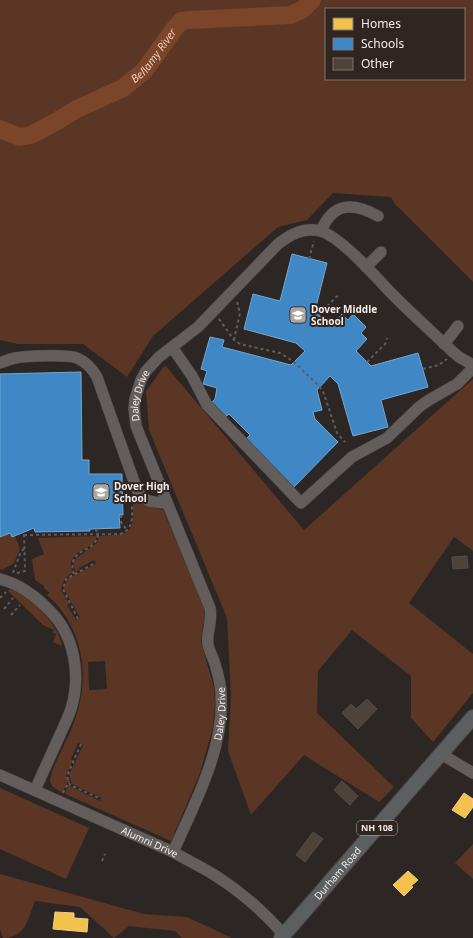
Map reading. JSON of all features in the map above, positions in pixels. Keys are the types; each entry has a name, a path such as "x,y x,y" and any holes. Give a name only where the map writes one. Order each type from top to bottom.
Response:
{"main road":[{"name":"Durham Road","path":"282,936 473,717"}],"street":[{"path":"378,216 364,208 339,208 329,217 318,234 336,241 366,267 444,344 473,365"},
{"name":"Daley Drive","path":"173,852 209,767 219,734 222,707 220,684 207,642 211,618 210,608 138,430 134,408 137,390 146,372 159,357 198,327 278,244 298,231 310,230 318,234"},
{"path":"366,267 381,252"},
{"path":"444,344 458,326"},
{"path":"172,347 192,376 207,405 301,503 352,457 387,438 419,407 457,384 473,368"},
{"path":"0,363 16,358 72,356 90,367 97,377 141,498 152,502 166,502"},
{"path":"0,579 19,586 42,602 53,614 66,633 74,660 76,679 71,710 35,790"},
{"path":"441,754 473,773"},
{"name":"Alumni Drive","path":"0,774 173,852 217,876 272,921 282,936"}],"path":[{"path":"309,259 318,234"},
{"path":"319,315 336,297 341,294"},
{"path":"234,340 240,313 236,300"},
{"path":"219,319 234,340 240,344 280,353 294,362 320,387 338,433 345,442"},
{"path":"367,362 385,344 388,338"},
{"path":"423,369 439,365 448,358"},
{"path":"12,575 25,571 24,534 120,534 128,530 132,522 132,502 138,492"},
{"path":"121,515 121,522 128,530"},
{"path":"74,574 72,567 73,560 96,541 96,529"},
{"path":"13,568 25,547"},
{"path":"78,619 63,589 66,579 95,563"},
{"path":"0,598 6,592"},
{"path":"4,609 13,598"},
{"path":"11,615 20,605"},
{"path":"81,744 67,776 70,785 101,799"},
{"path":"62,796 69,780"},
{"path":"102,861 105,854"}],"shaded area":[{"path":"0,0 473,0 473,282 395,204 391,197 333,193 307,220 278,227 153,336 127,377 83,344 18,344 0,340"},
{"path":"165,365 304,530 473,379 473,551 454,537 409,603 473,654 473,693 433,742 411,718 411,676 352,630 318,671 317,713 394,787 379,802 304,755 251,815 228,751 231,695 227,618 149,430 146,391"},
{"path":"134,498 143,505 163,510 203,605 205,623 203,624 201,642 214,688 215,702 213,727 200,773 171,841 65,794 68,785 100,801 102,798 72,784 69,775 83,745 78,743 71,759 73,760 66,775 68,781 62,793 52,786 50,781 53,769 77,715 83,669 77,639 71,625 57,605 47,595 50,593 44,588 44,586 35,580 32,559 44,554 38,538 97,536 91,545 75,555 72,559 71,565 73,573 65,578 61,589 69,604 67,605 76,620 80,618 64,589 67,579 96,564 94,560 79,568 80,570 75,572 73,564 74,560 97,543 99,536 125,533 129,530 132,521","holes":["105,661 107,689 89,690 88,662"]},
{"path":"10,533 15,536 20,549 14,563 2,570 0,569 0,537"},
{"path":"10,589 28,598 45,615 58,634 62,646 53,642 56,634 53,633 54,630 43,625 8,591"},
{"path":"0,788 89,828 66,879 0,849"},
{"path":"473,844 473,879 455,863"},
{"path":"0,874 144,914 187,917 232,938 182,938 175,931 129,926 114,938 80,907 35,901 28,920 21,931 17,935 3,938 0,929"}],"building: Homes":[{"path":"464,793 473,799 473,807 465,818 452,810"},
{"path":"408,871 418,880 411,886 413,887 404,896 393,885"},
{"path":"55,912 74,913 74,918 88,919 87,932 53,929"}],"building: Schools":[{"path":"292,254 327,263 315,311 330,326 342,314 348,320 353,314 366,327 361,333 367,339 356,351 371,366 418,353 428,387 381,400 388,427 353,436 338,384 330,376 317,390 322,410 313,412 315,419 338,442 293,488 245,440 250,435 229,414 224,418 210,404 215,399 217,388 203,384 207,371 201,369 210,337 224,340 222,347 291,365 305,351 296,343 244,329 253,294 280,301"},
{"name":"Dover High School","path":"81,372 82,460 89,460 89,474 122,474 123,515 119,515 120,528 90,529 90,531 35,532 34,528 12,537 10,533 0,537 0,374"}],"building: Other":[{"path":"467,556 468,568 453,569 452,557"},
{"path":"367,699 377,709 358,729 342,713 351,704 356,709"},
{"path":"342,781 358,796 350,805 334,790"},
{"path":"313,832 323,839 305,862 296,855"}],"waterway":[{"name":"Bellamy River","path":"0,129 20,137 31,135 77,109 123,88 144,71 181,21 290,15 302,10 312,0"}],"place":[{"name":"Dover Middle School","path":"298,315"},
{"name":"Dover High School","path":"101,492"}]}
